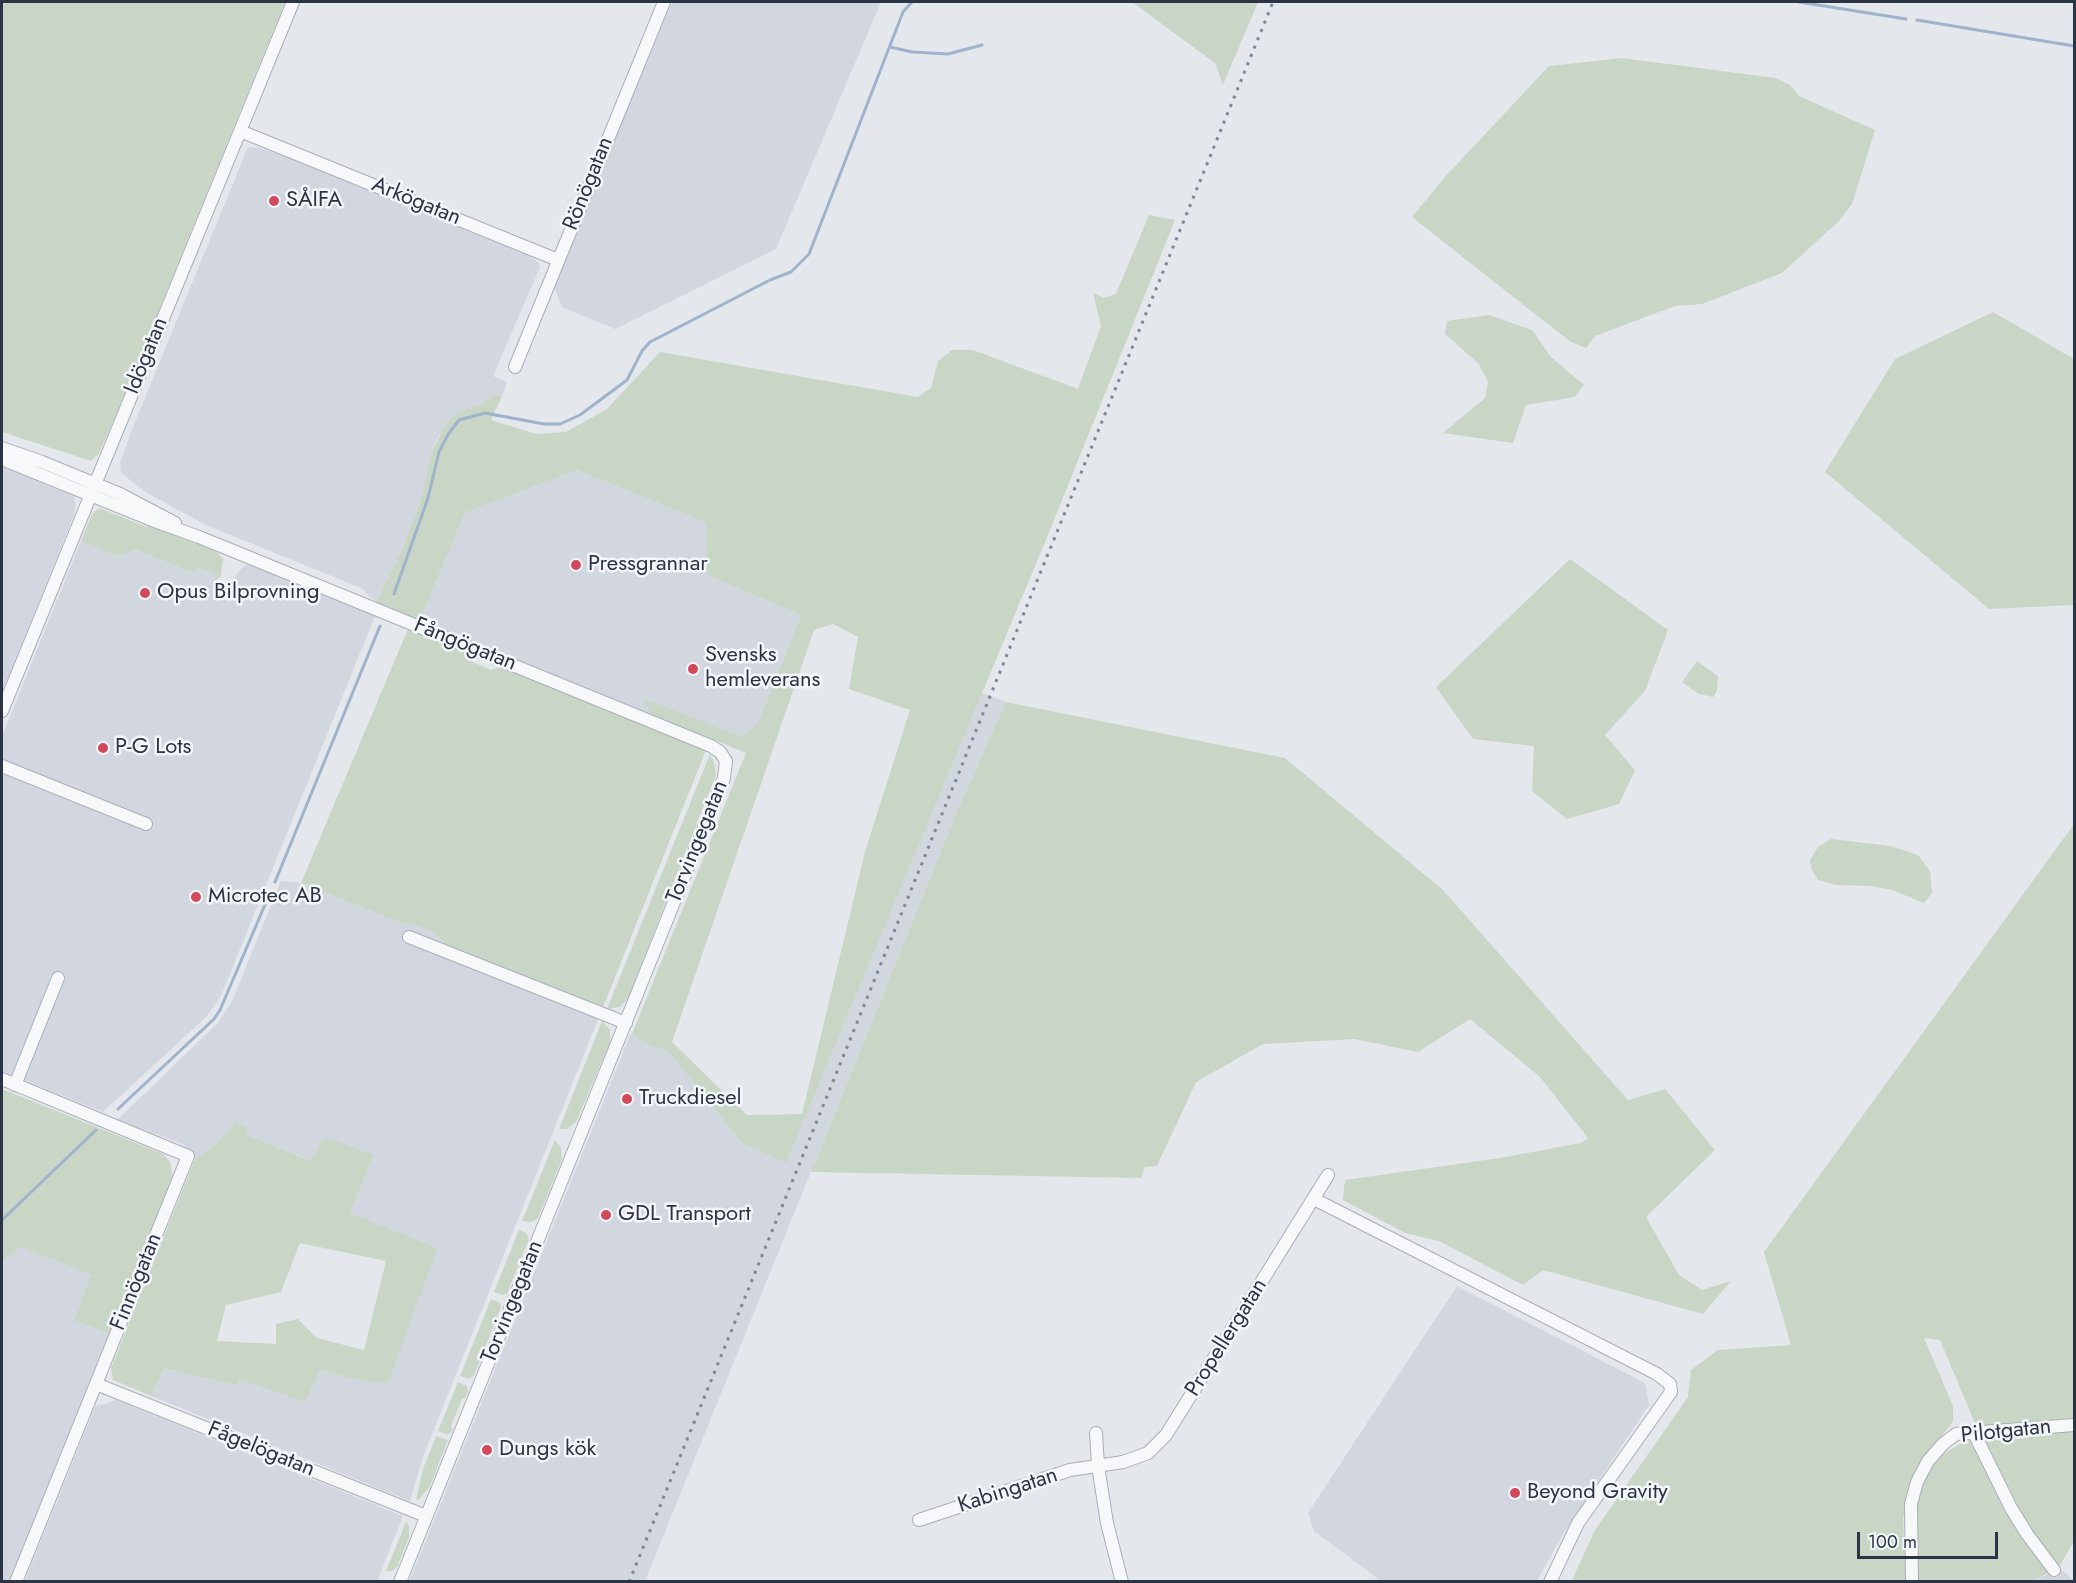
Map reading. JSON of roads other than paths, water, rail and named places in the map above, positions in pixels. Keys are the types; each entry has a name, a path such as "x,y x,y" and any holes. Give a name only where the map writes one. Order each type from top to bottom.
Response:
{"street":[{"name":"Idögatan","path":"2,711 292,2"},
{"name":"Rönögatan","path":"515,368 664,2"},
{"name":"Arkögatan","path":"240,131 558,260"},
{"name":"Fångögatan","path":"2,448 127,497 199,537"},
{"name":"Fångögatan","path":"2,459 711,746 720,752 726,762"},
{"name":"Torvingegatan","path":"400,1581 724,777 726,762"},
{"path":"2,766 146,824"},
{"path":"409,937 626,1023"},
{"path":"15,1085 58,978"},
{"name":"Finnögatan","path":"2,1079 188,1156 16,1581"},
{"name":"Propellergatan","path":"1098,1466 1123,1462 1148,1453 1166,1435 1328,1175"},
{"path":"1314,1199 1657,1374 1670,1384 1671,1392 1578,1523 1550,1581"},
{"name":"Fågelögatan","path":"96,1384 426,1516"},
{"name":"Pilotgatan","path":"1912,1581 1911,1504 1917,1482 1928,1461 1943,1444 1956,1434 1972,1431 2074,1425"},
{"path":"1972,1431 2026,1534 2054,1569"},
{"path":"1096,1433 1098,1466 1107,1523 1122,1581"},
{"name":"Kabingatan","path":"919,1520 1070,1470 1098,1466"}],"waterway":[{"path":"394,594 428,498 439,452 459,420 485,413 544,424 560,424 580,415 627,380 642,351 650,342 770,280 791,272 809,254 903,12 912,2"},
{"path":"1799,2 1906,19"},
{"path":"1917,20 2074,46"},
{"path":"890,47 912,52 948,54 982,45"},
{"path":"275,882 380,626"},
{"path":"118,1109 214,1019 220,1010 270,893"},
{"path":"2,1220 96,1130"}],"railway":[{"path":"629,1582 1273,2"}],"place":[{"name":"SÅIFA","path":"274,201"},
{"name":"Pressgrannar","path":"576,565"},
{"name":"Opus Bilprovning","path":"145,593"},
{"name":"Svensks hemleverans","path":"693,669"},
{"name":"P-G Lots","path":"103,748"},
{"name":"Microtec AB","path":"196,897"},
{"name":"Truckdiesel","path":"627,1099"},
{"name":"GDL Transport","path":"606,1215"},
{"name":"Dungs kök","path":"487,1450"},
{"name":"Beyond Gravity","path":"1515,1493"}]}
